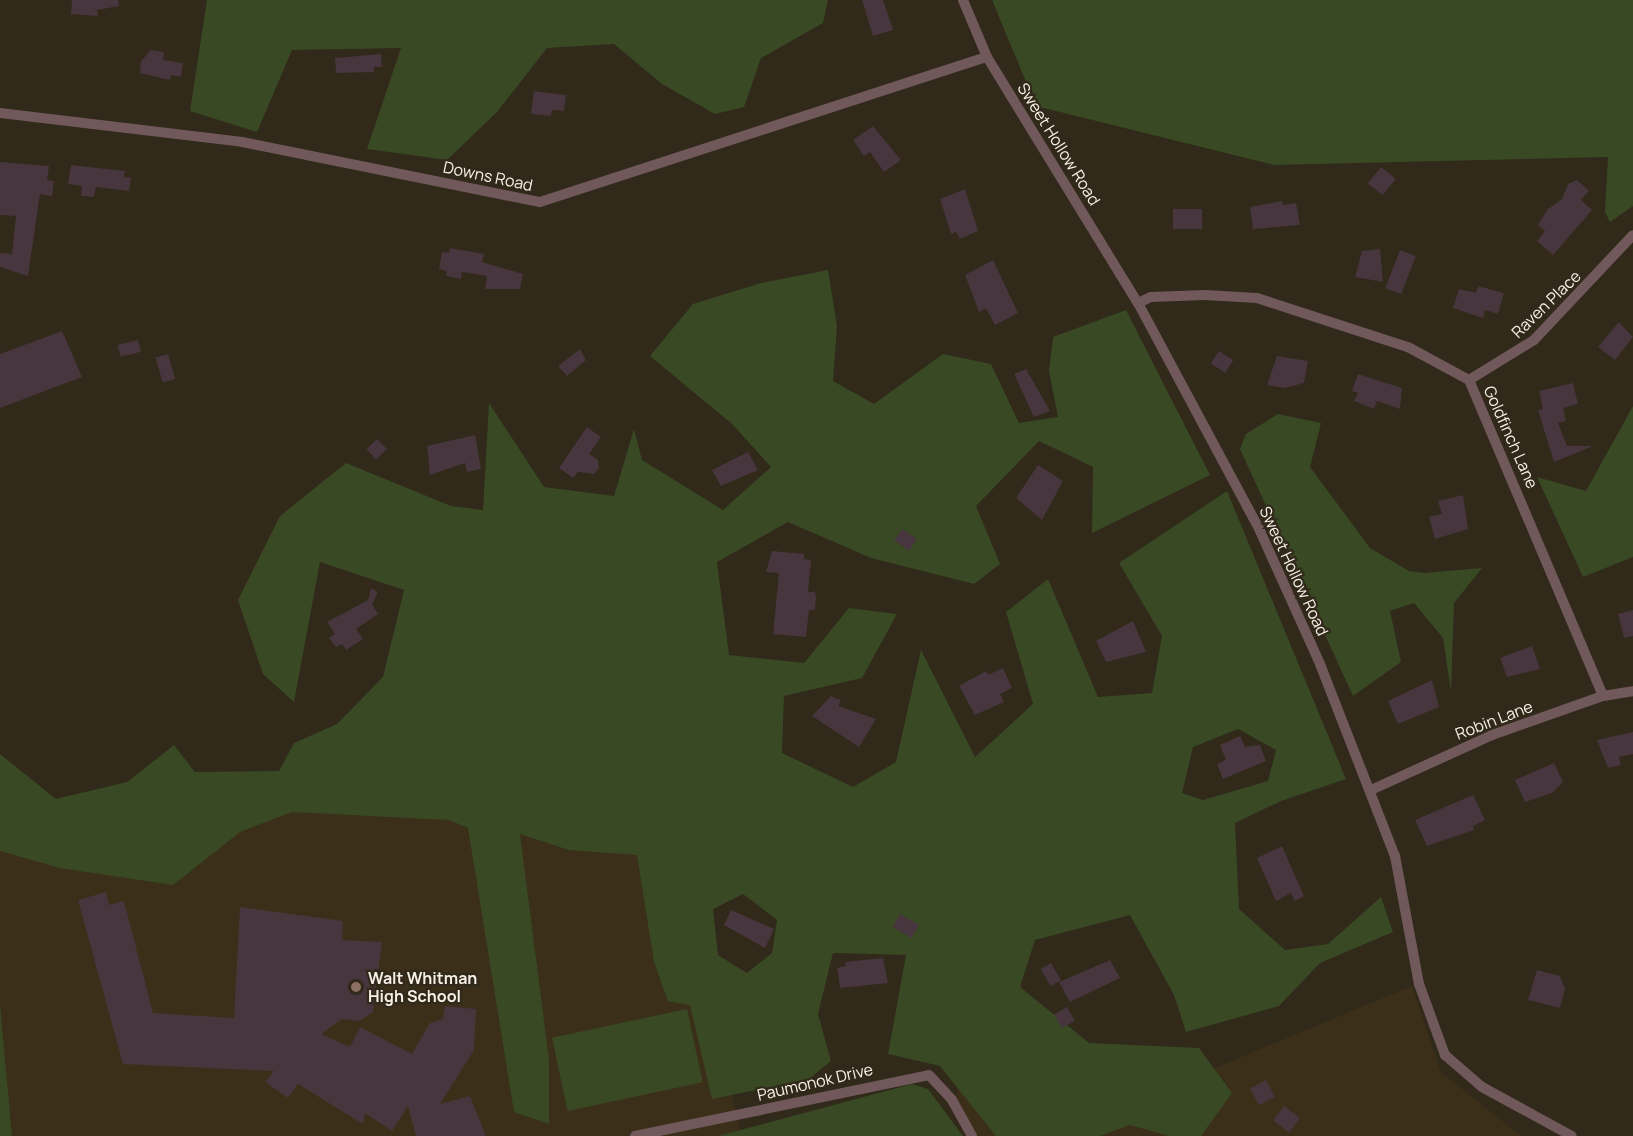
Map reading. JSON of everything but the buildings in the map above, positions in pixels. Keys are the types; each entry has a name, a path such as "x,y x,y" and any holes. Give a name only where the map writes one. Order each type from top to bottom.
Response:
{"street":[{"name":"Sweet Hollow Road","path":"963,0 987,57 1138,303 1260,531 1371,790 1395,856 1419,984 1444,1055 1482,1087 1572,1136"},
{"name":"Downs Road","path":"0,113 243,142 540,202 987,57"},
{"name":"Raven Place","path":"1469,380 1534,340 1633,235"},
{"name":"Goldfinch Lane","path":"1138,303 1151,297 1205,295 1257,298 1408,347 1469,380 1603,696"},
{"name":"Robin Lane","path":"1371,790 1492,735 1603,696 1633,691"},
{"name":"Paumonok Drive","path":"635,1136 929,1075 952,1100 972,1136"}],"shaded area":[{"name":"Walt Whitman High School","path":"654,709 741,1136 0,1136 0,838"},
{"path":"1005,947 1069,1093 1111,1111 1412,986 1441,1072 1521,1136 972,1136 957,1097 957,961"}],"green space":[{"path":"207,0 828,0 823,23 761,58 744,107 715,114 662,84 614,44 547,48 497,112 447,160 367,149 401,48 292,50 257,132 190,111"},
{"path":"992,0 1633,0 1633,206 1610,222 1605,212 1608,157 1274,165 1036,106"},
{"path":"828,270 837,326 833,381 874,404 943,354 991,364 1019,423 1058,417 1049,371 1053,337 1126,310 1210,475 1092,533 1093,467 1039,441 976,506 1000,564 974,584 871,558 788,522 717,562 729,655 804,663 849,608 897,614 862,678 784,696 782,753 853,787 896,762 921,650 975,757 1033,704 1006,612 1048,579 1098,697 1152,693 1162,636 1119,563 1227,491 1346,779 1281,801 1235,823 1239,909 1285,950 1328,944 1381,897 1393,932 1320,963 1279,1006 1186,1032 1174,995 1130,915 1035,940 1020,987 1089,1043 1199,1048 1232,1093 1201,1136 1169,1136 1130,1125 1100,1136 996,1136 940,1066 888,1054 906,955 833,953 818,1014 831,1061 809,1079 712,1099 690,1005 668,1001 654,962 637,855 569,850 520,834 549,1060 549,1124 514,1112 468,828 449,820 292,812 240,832 173,885 60,868 0,851 0,754 56,799 127,782 174,745 195,772 279,771 294,743 337,724 383,677 404,590 320,562 294,702 263,674 238,600 280,516 346,463 451,506 483,510 489,403 544,487 614,496 634,429 642,460 723,510 771,467 732,424 650,356 693,304 761,283","holes":["1238,729 1276,750 1268,781 1203,800 1182,793 1193,747","743,894 777,920 772,953 747,973 718,955 713,909"]},
{"path":"1633,406 1633,557 1583,577 1537,477 1586,491"},
{"path":"1278,414 1321,423 1310,467 1370,548 1409,571 1424,573 1482,568 1454,603 1451,692 1443,638 1414,603 1390,611 1401,662 1353,696 1240,449 1246,434"},
{"path":"0,1005 12,1136 0,1136"},
{"path":"687,1009 703,1082 568,1111 552,1038"},
{"path":"912,1084 928,1089 963,1136 718,1136"}],"place":[{"name":"Walt Whitman High School","path":"356,987"}]}
